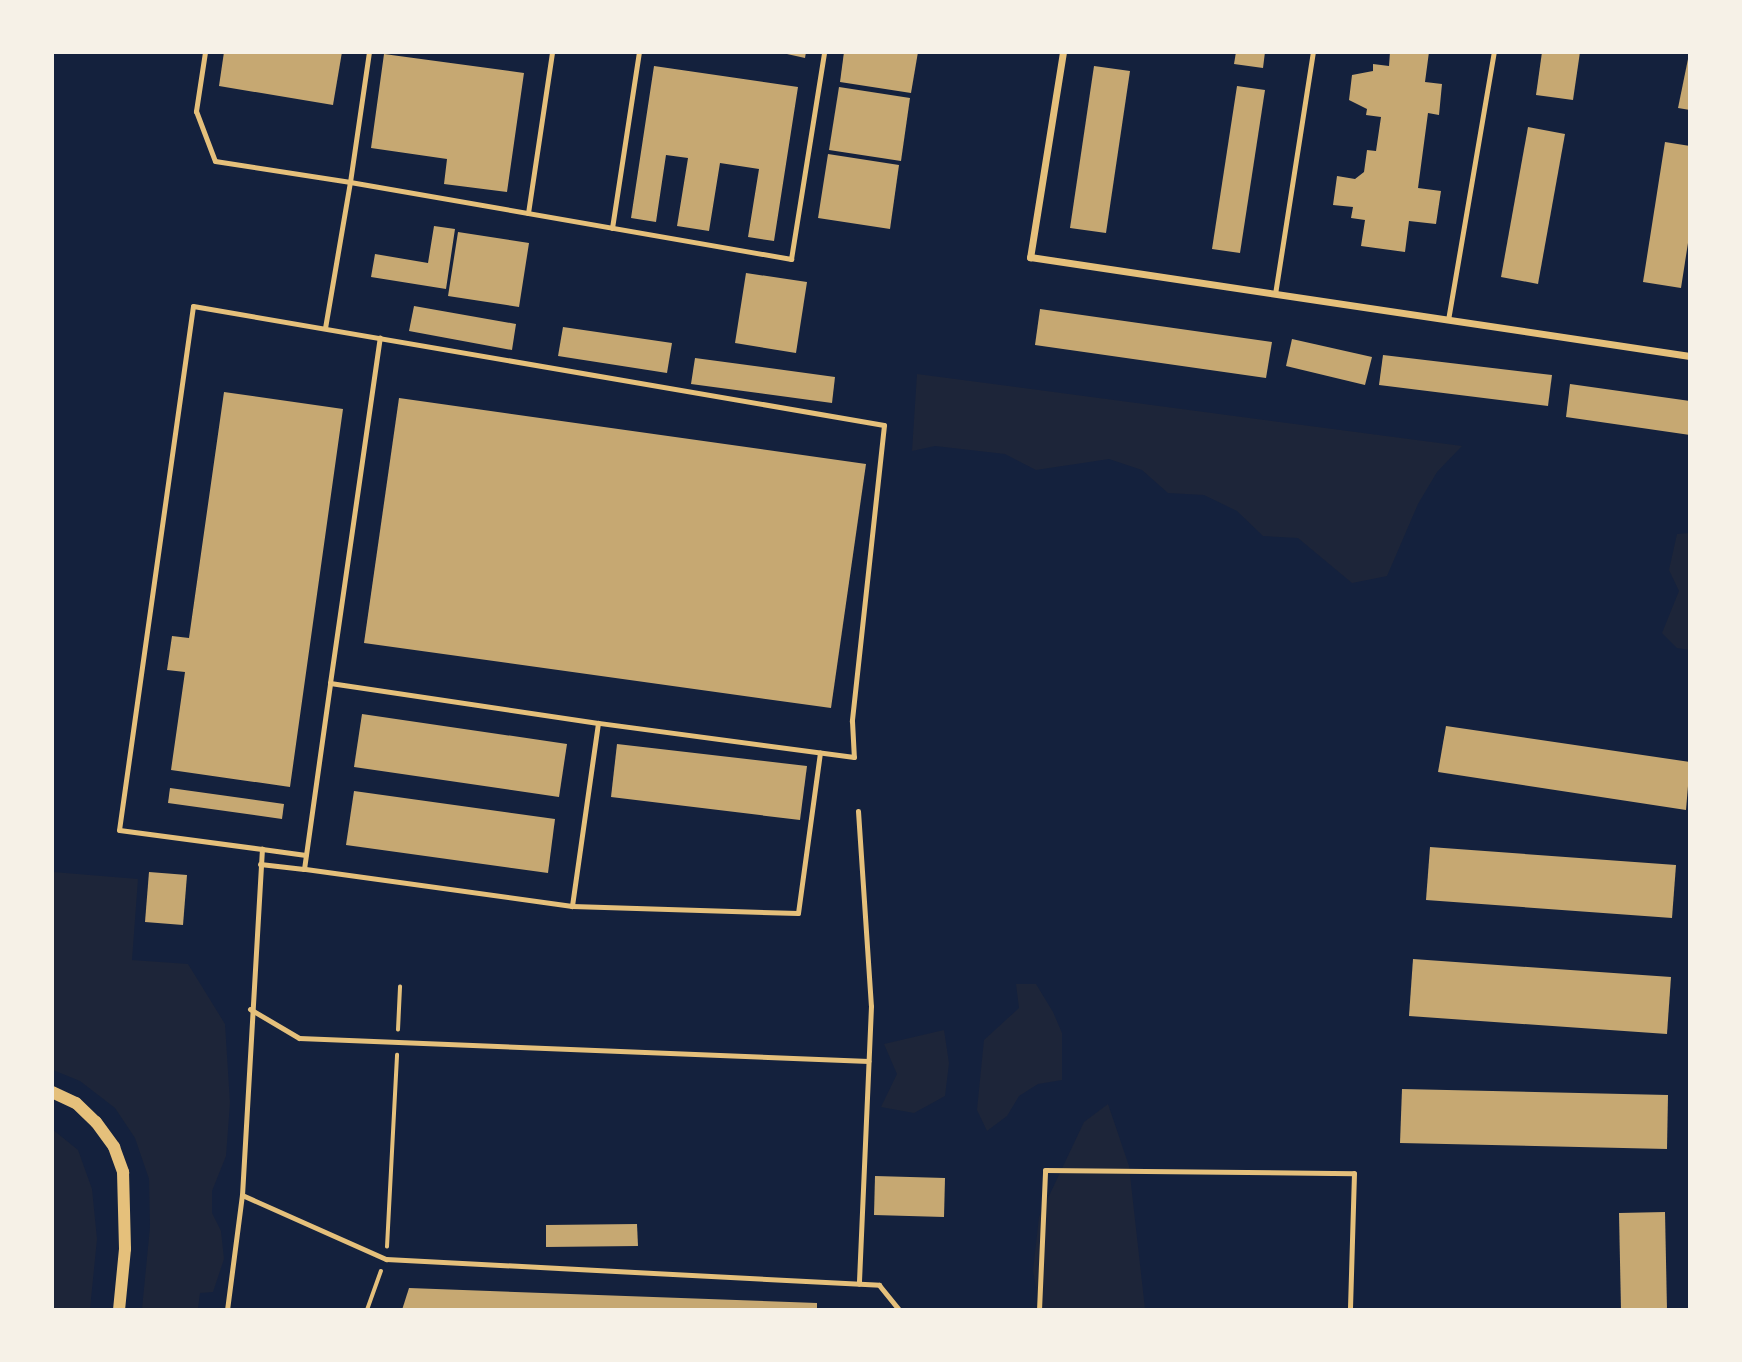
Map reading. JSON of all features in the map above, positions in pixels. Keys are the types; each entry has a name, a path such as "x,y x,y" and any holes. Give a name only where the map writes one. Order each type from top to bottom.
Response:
{"street":[{"path":"1063,52 1030,257 1689,356"},
{"path":"52,1092 76,1103 96,1122 114,1147 123,1172 125,1249 119,1310"}],"lane":[{"path":"205,52 196,111 215,161 791,259 824,52"},
{"path":"324,328 350,182 369,52"},
{"path":"527,213 552,52"},
{"path":"612,228 639,52"},
{"path":"1275,293 1313,52"},
{"path":"1448,320 1494,52"},
{"path":"306,855 119,830 194,306 884,425 852,721 855,757 598,723 330,683"},
{"path":"304,869 380,338"},
{"path":"572,906 598,723"},
{"path":"261,864 572,906 798,913 820,752"},
{"path":"858,811 871,1006 859,1284"},
{"path":"228,1310 242,1195 250,1009 262,849"},
{"path":"250,1009 299,1038 869,1061"},
{"path":"1039,1310 1045,1170 1058,1170 1354,1173 1350,1310"},
{"path":"242,1195 386,1259 879,1284 898,1310"}],"path":[{"path":"367,1310 386,1259 400,987"}],"shaded area":[{"path":"917,374 1462,446 1437,472 1418,504 1387,576 1352,583 1298,538 1263,536 1237,511 1204,495 1168,493 1142,470 1109,459 1036,470 1005,454 935,446 912,451"},
{"path":"1690,533 1689,650 1677,648 1662,633 1679,591 1669,570 1677,534"},
{"path":"53,872 138,879 132,960 188,964 225,1024 230,1103 226,1156 212,1191 212,1213 221,1231 224,1259 213,1292 200,1293 198,1309 142,1309 150,1227 149,1179 135,1138 115,1108 80,1081 53,1070"},
{"path":"1016,984 1036,984 1053,1012 1062,1033 1062,1080 1038,1084 1019,1096 1007,1116 987,1131 977,1110 984,1040 1019,1008"},
{"path":"944,1030 949,1063 945,1096 914,1113 881,1107 897,1074 884,1044"},
{"path":"1108,1104 1129,1166 1145,1309 1040,1309 1033,1271 1039,1217 1084,1122"},
{"path":"52,1129 78,1150 92,1189 97,1239 90,1309 53,1309"}],"building":[{"path":"224,52 342,52 333,105 219,86"},
{"path":"778,52 806,52 805,58"},
{"path":"844,52 918,52 911,93 840,82"},
{"path":"1236,52 1265,52 1263,68 1234,64"},
{"path":"1390,52 1429,52 1425,82 1442,84 1439,115 1428,113 1418,188 1441,191 1436,224 1409,221 1405,252 1361,246 1365,220 1351,218 1353,207 1333,205 1337,176 1355,179 1364,172 1367,150 1376,151 1381,117 1366,115 1367,109 1349,100 1352,75 1373,71 1373,64 1389,66"},
{"path":"1542,52 1580,52 1573,100 1536,95"},
{"path":"384,54 524,73 507,192 444,184 447,159 371,148"},
{"path":"1690,59 1690,110 1678,108"},
{"path":"654,66 798,87 774,241 748,237 759,169 720,163 709,231 677,226 688,158 666,155 656,222 631,218"},
{"path":"1094,66 1130,71 1106,233 1070,228"},
{"path":"1237,86 1265,90 1240,253 1212,249"},
{"path":"839,87 910,98 901,161 829,150"},
{"path":"1528,127 1565,134 1538,284 1501,277"},
{"path":"1665,142 1690,146 1690,230 1681,288 1643,282"},
{"path":"828,154 899,165 890,229 818,218"},
{"path":"434,226 455,229 446,289 371,277 375,254 428,263"},
{"path":"458,232 529,243 519,307 448,296"},
{"path":"746,273 807,282 796,353 735,343"},
{"path":"414,306 516,324 512,350 409,331"},
{"path":"1040,309 1272,342 1266,378 1035,345"},
{"path":"563,327 672,343 667,373 558,356"},
{"path":"1292,339 1372,357 1365,385 1286,366"},
{"path":"1383,355 1552,375 1548,406 1379,385"},
{"path":"695,358 835,377 832,403 691,384"},
{"path":"1570,384 1690,401 1690,435 1566,417"},
{"path":"224,392 343,409 290,787 171,770 185,672 167,670 172,636 189,638"},
{"path":"399,398 866,464 831,708 364,643"},
{"path":"362,714 567,744 559,797 354,767"},
{"path":"1446,726 1690,762 1686,810 1438,772"},
{"path":"617,744 807,766 800,820 611,797"},
{"path":"170,788 284,804 282,819 168,803"},
{"path":"354,791 555,819 548,873 346,845"},
{"path":"1430,847 1676,865 1672,918 1426,900"},
{"path":"149,872 187,875 183,925 145,922"},
{"path":"1413,959 1671,977 1667,1034 1409,1016"},
{"path":"1402,1089 1668,1095 1667,1149 1400,1143"},
{"path":"875,1176 945,1178 944,1217 874,1215"},
{"path":"1665,1212 1667,1310 1621,1310 1619,1213"},
{"path":"637,1224 638,1246 546,1247 546,1225"},
{"path":"409,1288 817,1303 817,1310 402,1310"}]}
